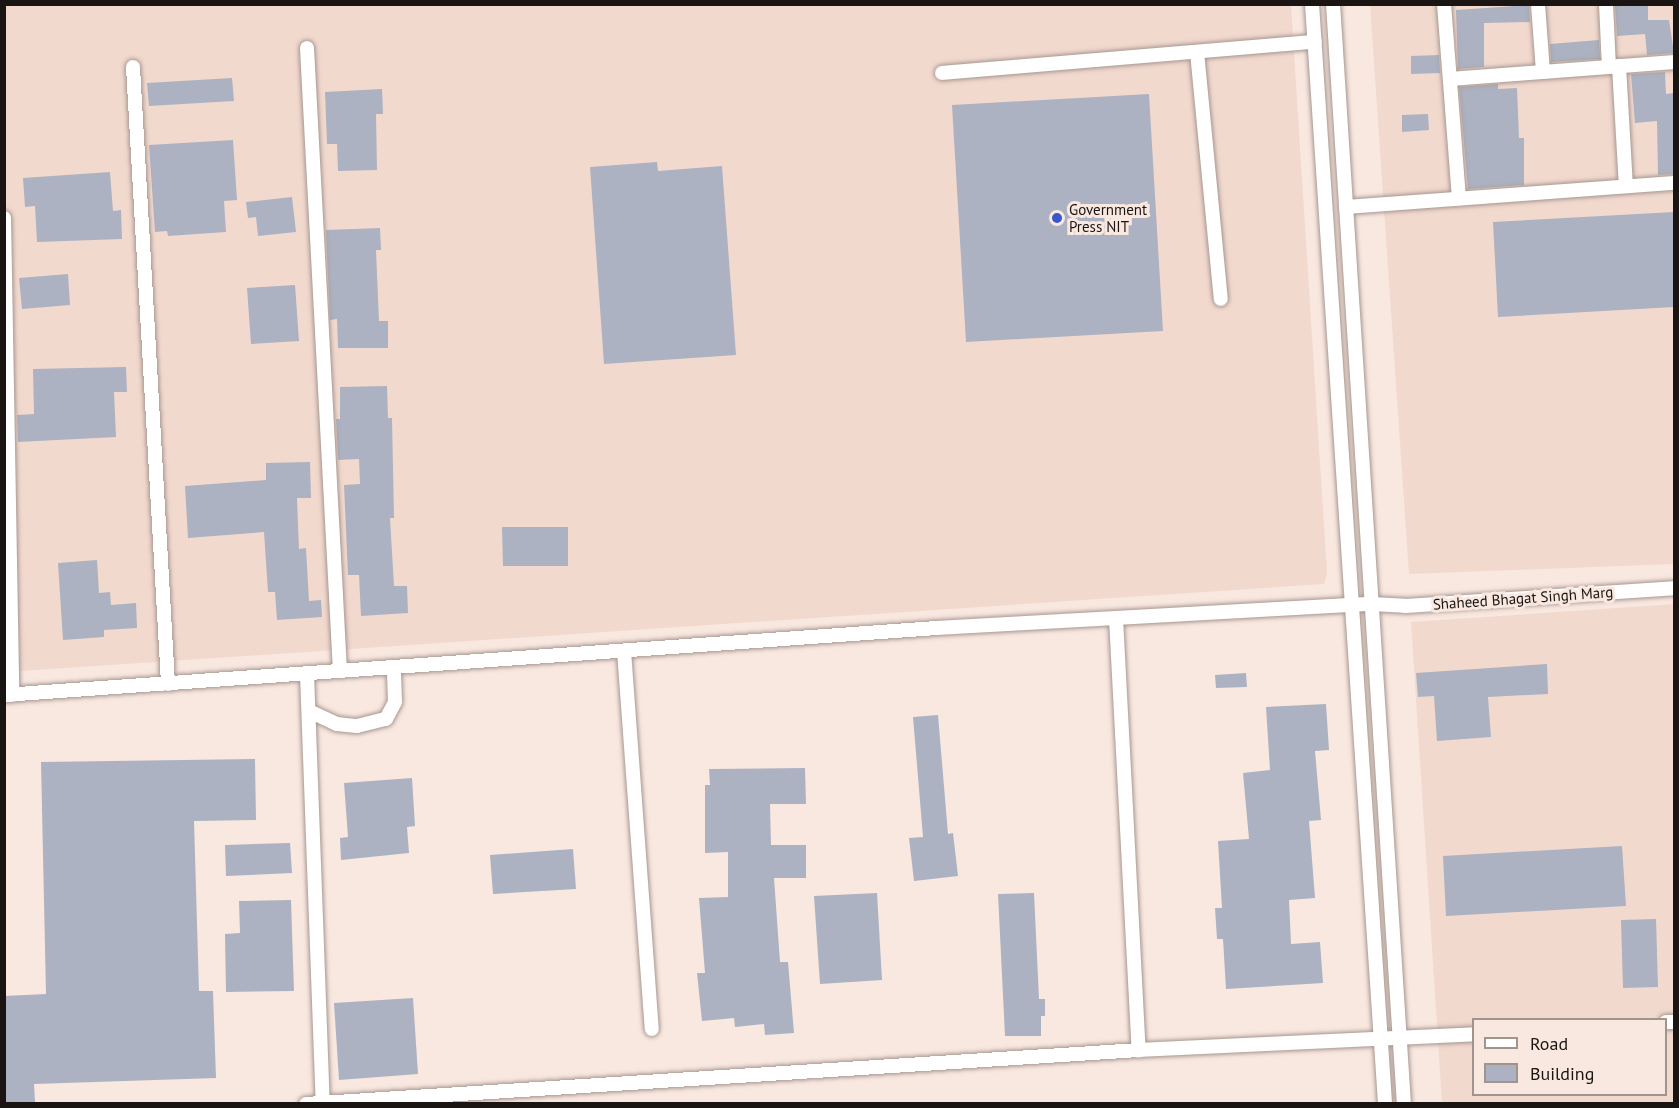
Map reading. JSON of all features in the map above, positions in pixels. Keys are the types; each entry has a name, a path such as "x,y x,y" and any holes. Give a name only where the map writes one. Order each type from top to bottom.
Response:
{"street":[{"path":"1312,4 1350,606 1385,1104"},
{"path":"1333,4 1404,1104"},
{"path":"1444,4 1459,198"},
{"path":"1538,4 1543,72"},
{"path":"1606,4 1626,186"},
{"path":"942,73 1315,42"},
{"path":"307,48 340,671"},
{"path":"1197,52 1221,299"},
{"path":"1450,80 1674,62"},
{"path":"133,67 168,684"},
{"path":"1346,207 1674,183"},
{"path":"4,218 8,695"},
{"name":"Shaheed Bhagat Singh Marg","path":"8,695 1116,618 1371,604 1405,606 1674,588"},
{"path":"1116,618 1139,1050"},
{"path":"624,651 652,1029"},
{"path":"309,711 337,724 357,726 386,718 395,702 394,667"},
{"path":"307,674 323,1102"},
{"path":"306,1104 423,1100 1139,1050 1472,1034"}],"shaded area":[{"path":"5,5 1291,5 1327,573 1324,584 5,672"},
{"path":"1370,5 1674,5 1674,564 1409,574"},
{"path":"1674,604 1674,1103 1442,1103 1411,622"}],"building":[{"path":"1615,4 1648,4 1648,20 1669,20 1674,53 1647,55 1645,34 1617,36"},
{"path":"1529,5 1530,22 1484,23 1484,67 1458,69 1456,10"},
{"path":"1599,40 1600,59 1551,62 1550,44"},
{"path":"1439,55 1440,73 1411,74 1411,56"},
{"path":"1665,72 1666,94 1674,93 1674,174 1658,175 1657,121 1635,123 1631,74"},
{"path":"232,78 234,101 149,106 147,83"},
{"path":"1498,84 1498,89 1517,88 1519,138 1524,138 1524,185 1468,189 1459,87"},
{"path":"382,89 383,114 376,114 377,170 338,171 337,144 327,144 325,92"},
{"name":"Government Press NIT","path":"1149,94 1163,331 966,342 952,105"},
{"path":"1428,114 1429,130 1402,132 1402,115"},
{"path":"233,140 237,200 224,201 226,232 168,236 167,231 155,232 149,145"},
{"path":"657,162 658,171 722,166 736,355 604,364 590,167"},
{"path":"110,172 113,211 121,210 122,239 37,242 35,206 25,207 23,178"},
{"path":"292,197 296,232 258,236 256,217 248,218 246,202"},
{"path":"1674,212 1674,307 1498,317 1493,222"},
{"path":"380,228 381,250 376,250 379,321 388,321 388,348 338,348 337,319 330,320 326,230"},
{"path":"68,274 70,305 22,309 19,278"},
{"path":"295,285 299,341 251,344 247,288"},
{"path":"126,367 127,392 114,392 116,437 18,442 17,415 34,414 33,369"},
{"path":"387,386 388,418 392,418 394,518 390,518 394,586 407,586 408,613 361,616 359,575 348,575 344,485 360,484 359,459 338,460 336,419 340,419 340,387"},
{"path":"310,462 311,498 297,498 299,549 306,548 309,601 321,600 322,617 277,620 275,592 268,592 264,532 188,538 185,486 266,480 266,463"},
{"path":"502,527 568,527 568,566 503,566"},
{"path":"97,560 99,593 110,592 111,605 136,603 137,628 104,630 104,637 63,640 58,563"},
{"path":"1547,664 1548,694 1488,697 1491,737 1437,741 1434,696 1418,697 1416,673"},
{"path":"1246,673 1247,687 1216,688 1215,675"},
{"path":"1326,704 1329,750 1315,751 1321,820 1309,821 1315,898 1289,900 1291,944 1320,942 1323,983 1226,989 1223,939 1217,939 1215,908 1222,908 1218,841 1249,839 1243,773 1270,770 1266,707"},
{"path":"938,715 948,834 953,833 958,876 914,881 909,838 923,837 913,717"},
{"path":"255,759 256,820 194,821 199,991 213,991 216,1078 34,1084 35,1102 4,1104 4,996 46,994 41,762"},
{"path":"805,768 806,804 770,804 771,845 806,845 806,878 774,878 780,962 788,962 794,1033 765,1035 764,1024 735,1027 734,1018 702,1021 697,973 705,973 699,898 728,897 728,852 705,853 705,785 710,785 709,769"},
{"path":"412,778 415,826 407,827 409,853 341,860 340,838 348,837 344,783"},
{"path":"290,843 292,873 226,876 225,845"},
{"path":"1622,846 1626,906 1446,916 1443,856"},
{"path":"573,849 576,889 493,894 490,855"},
{"path":"877,893 882,980 820,984 814,896"},
{"path":"1034,893 1039,999 1045,999 1045,1016 1041,1016 1041,1036 1005,1036 998,894"},
{"path":"291,900 294,991 226,992 225,934 240,933 239,901"},
{"path":"1656,919 1658,987 1623,988 1621,920"},
{"path":"413,998 418,1074 339,1080 334,1003"}],"place":[{"name":"Government Press NIT","path":"1057,218"}]}
